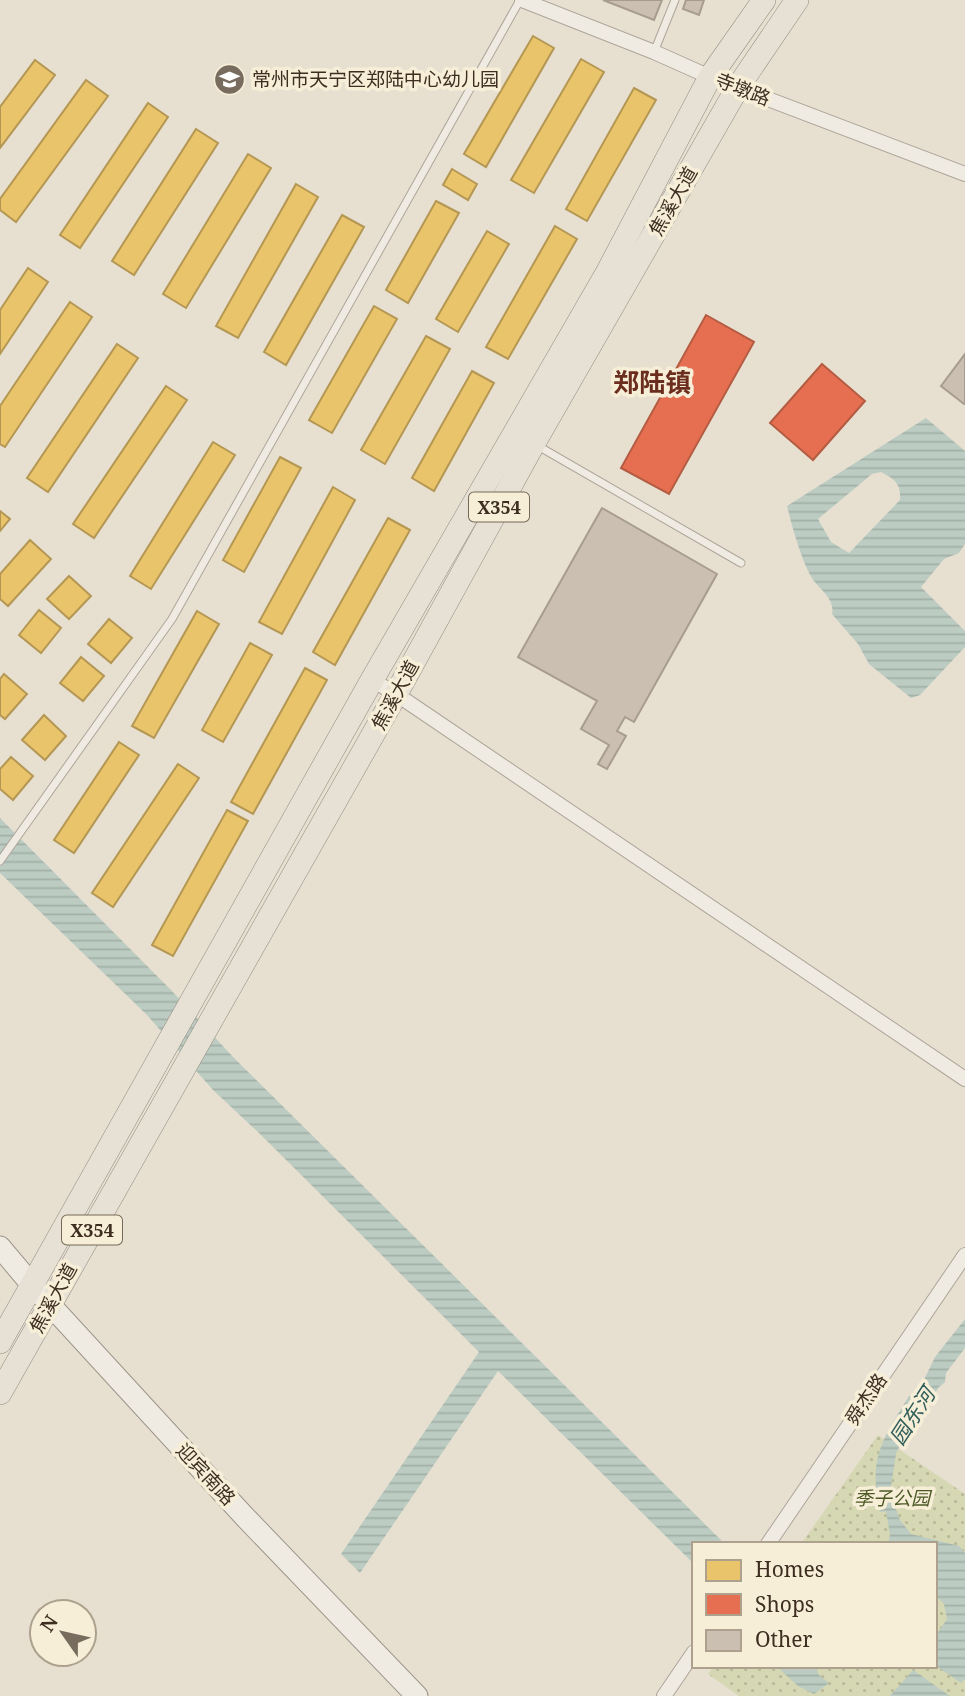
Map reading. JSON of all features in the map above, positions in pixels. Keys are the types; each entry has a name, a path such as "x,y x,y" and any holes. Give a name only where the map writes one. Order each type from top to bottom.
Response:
{"main road":[{"name":"焦溪大道","path":"0,1342 372,680 607,273 710,77 764,0"},
{"name":"焦溪大道","path":"0,1393 186,1068 534,443 738,87 797,0"}],"street":[{"name":"寺墩路","path":"521,0 710,77 965,174"},
{"path":"372,680 965,1080"},
{"name":"迎宾南路","path":"0,1247 244,1516 417,1696"},
{"name":"舜杰路","path":"769,1542 965,1255"},
{"path":"664,1696 692,1655"}],"lane":[{"path":"0,861 173,619 521,0"},
{"path":"654,52 675,0"},
{"path":"534,443 741,563"}],"green space":[{"name":"季子公园","path":"878,1435 965,1494 965,1696 739,1696 708,1674 712,1668 937,1668 937,1542 802,1542"}],"water":[{"path":"926,418 965,451 965,544 959,553 944,559 921,587 965,631 965,647 920,695 911,698 869,664 858,644 832,614 830,600 805,565 787,506","holes":["881,472 898,486 900,500 849,553 831,542 818,519 872,474"]},
{"path":"0,818 171,990 234,1058 723,1542 692,1542 692,1562 498,1371 360,1573 341,1554 479,1352 213,1090 146,1014 0,873"},
{"name":"园东河","path":"965,1319 965,1348 946,1373 945,1382 934,1396 927,1399 923,1412 903,1438 896,1454 890,1493 900,1520 911,1534 959,1546 965,1553 965,1679 961,1683 937,1666 937,1634 947,1619 944,1604 937,1597 937,1542 888,1542 890,1535 886,1511 880,1512 877,1493 877,1463 885,1438 909,1396 917,1394 935,1357"},
{"path":"778,1668 816,1668 819,1675 829,1683 814,1694 798,1686"},
{"path":"913,1670 950,1696 890,1696"}],"building: Homes":[{"path":"533,36 554,48 486,167 464,154"},
{"path":"581,59 604,72 534,193 511,180"},
{"path":"35,60 55,75 0,148 0,107"},
{"path":"86,80 108,96 16,222 0,210 0,199"},
{"path":"634,88 656,100 587,221 566,209"},
{"path":"148,103 168,117 80,248 60,235"},
{"path":"196,129 218,143 134,275 112,261"},
{"path":"248,154 271,168 186,308 163,294"},
{"path":"452,169 477,184 468,200 443,185"},
{"path":"296,184 318,197 238,338 216,326"},
{"path":"436,201 459,213 408,303 386,290"},
{"path":"342,215 364,227 286,365 264,352"},
{"path":"555,226 577,239 508,359 486,347"},
{"path":"487,231 509,244 458,332 436,319"},
{"path":"28,268 48,282 0,354 0,310"},
{"path":"70,302 92,317 5,447 0,444 0,406"},
{"path":"374,306 397,319 332,433 309,420"},
{"path":"426,336 450,349 385,464 361,450"},
{"path":"117,344 138,358 48,492 27,478"},
{"path":"472,371 494,383 434,491 412,478"},
{"path":"166,386 187,400 94,538 73,524"},
{"path":"213,442 235,455 151,589 130,576"},
{"path":"280,457 301,468 244,572 223,560"},
{"path":"333,487 355,500 282,634 259,622"},
{"path":"0,511 10,519 0,531"},
{"path":"388,518 410,530 335,665 313,652"},
{"path":"30,540 51,559 8,606 0,599 0,574"},
{"path":"69,576 91,596 69,619 47,599"},
{"path":"39,610 61,628 41,653 19,635"},
{"path":"197,611 219,624 154,738 132,726"},
{"path":"109,619 132,638 111,663 88,644"},
{"path":"250,643 272,655 223,742 202,730"},
{"path":"81,657 104,676 83,701 60,683"},
{"path":"305,668 327,680 253,814 231,802"},
{"path":"4,674 27,694 5,719 0,715 0,679"},
{"path":"44,715 66,736 45,760 22,740"},
{"path":"119,742 139,755 74,853 54,840"},
{"path":"11,757 33,776 13,800 0,789 0,769"},
{"path":"178,764 199,778 113,907 92,893"},
{"path":"227,810 248,821 173,956 152,945"}],"building: Shops":[{"path":"706,315 754,342 669,494 621,468"},
{"path":"822,364 865,401 813,460 770,423"}],"building: Other":[{"path":"603,0 662,0 654,20"},
{"path":"686,0 704,0 699,15 683,9"},
{"path":"965,354 965,403 964,404 941,386"},
{"path":"602,508 717,574 634,722 625,717 617,731 626,736 607,769 598,764 609,745 581,729 597,701 518,657"}],"place":[{"name":"常州市天宁区郑陆中心幼儿园","path":"229,79"}],"district":[{"name":"郑陆镇","path":"652,382"}]}
